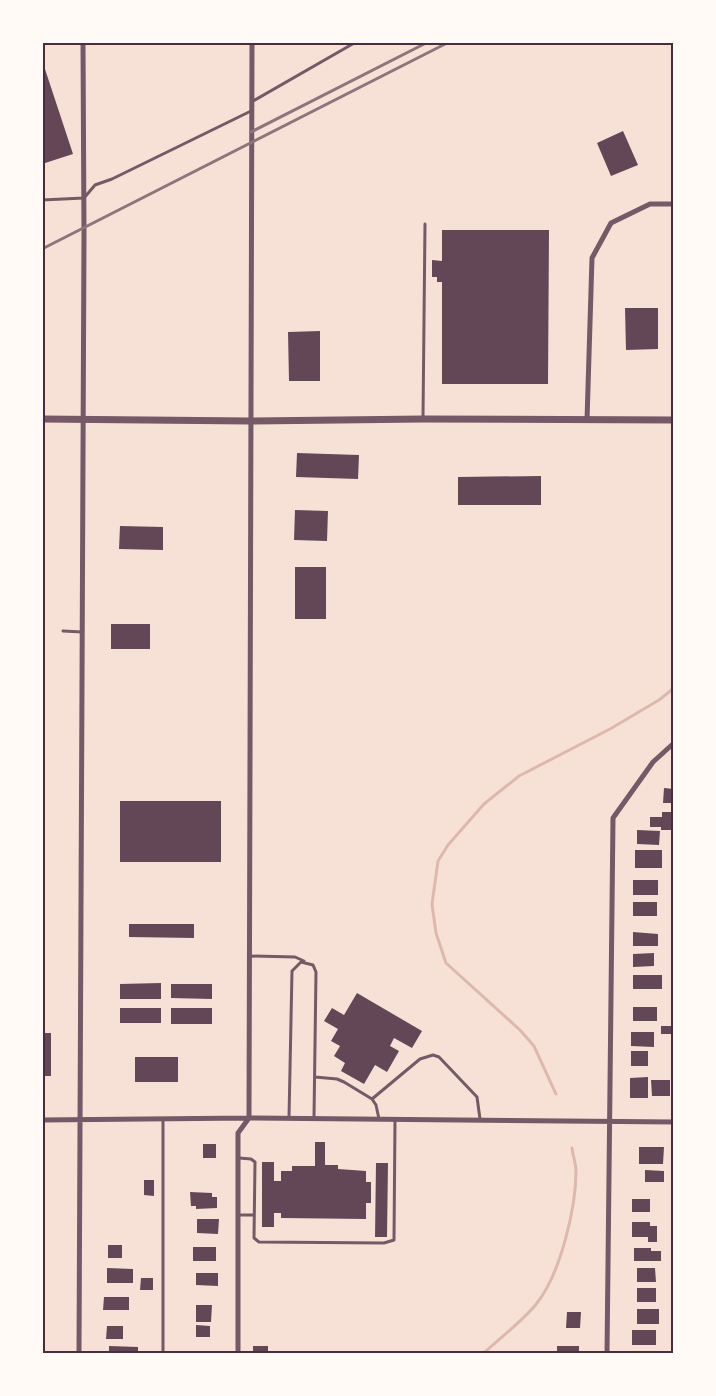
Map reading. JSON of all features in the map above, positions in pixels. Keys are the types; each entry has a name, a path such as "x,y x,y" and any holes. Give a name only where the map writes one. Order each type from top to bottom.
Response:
{"street":[{"path":"78,1354 84,198 82,42"},
{"path":"238,1354 238,1133 249,1118 252,42"},
{"path":"587,420 592,258 611,223 650,204 674,204"},
{"path":"42,419 250,422 423,419 674,420"},
{"path":"607,1354 613,818 653,762 674,743"},
{"path":"42,1120 314,1118 674,1122"}],"lane":[{"path":"251,102 356,42"},
{"path":"42,200 84,198 95,185 251,111"},
{"path":"423,419 425,225"},
{"path":"63,632 82,632"},
{"path":"249,956 295,957 313,965 316,972 314,1118"},
{"path":"289,1118 292,971 301,962 307,962"},
{"path":"372,1100 420,1059 433,1055 439,1057 477,1096 480,1121"},
{"path":"315,1077 337,1079 372,1100 376,1105 379,1119"},
{"path":"163,1354 164,1119"},
{"path":"238,1158 251,1159 255,1162 254,1238 259,1242 384,1243 394,1240 395,1120"},
{"path":"238,1215 254,1215"}],"building":[{"path":"42,60 73,154 42,164"},
{"path":"623,131 638,165 611,176 597,143"},
{"path":"442,230 549,230 548,384 442,384 442,282 437,282 437,277 432,277 432,260 442,261"},
{"path":"625,308 658,308 658,349 626,350"},
{"path":"320,331 320,381 289,381 288,332"},
{"path":"297,453 359,455 358,479 296,477"},
{"path":"541,476 541,505 458,505 458,477"},
{"path":"295,510 328,511 327,541 294,540"},
{"path":"120,526 163,527 163,550 119,549"},
{"path":"295,567 326,567 326,619 295,619"},
{"path":"111,624 150,624 150,649 111,649"},
{"path":"664,788 674,789 674,803 663,803"},
{"path":"120,801 221,801 221,862 120,862"},
{"path":"662,812 674,812 674,830 650,827 650,817 662,817"},
{"path":"637,830 660,831 659,845 637,844"},
{"path":"635,850 662,850 662,868 635,868"},
{"path":"633,880 658,880 658,895 633,895"},
{"path":"633,902 657,902 657,916 633,916"},
{"path":"129,924 194,924 194,938 129,937"},
{"path":"633,932 658,934 658,946 633,946"},
{"path":"654,953 654,966 633,967 633,954"},
{"path":"633,975 662,975 662,989 633,989"},
{"path":"161,983 161,999 120,999 120,984"},
{"path":"171,984 212,984 212,999 171,998"},
{"path":"357,993 422,1031 412,1048 394,1038 390,1046 399,1051 387,1072 375,1065 364,1084 341,1071 345,1063 334,1056 340,1046 331,1041 338,1029 324,1021 332,1008 344,1015"},
{"path":"633,1007 657,1007 657,1021 633,1021"},
{"path":"120,1008 161,1008 161,1023 120,1023"},
{"path":"171,1008 212,1008 212,1024 171,1024"},
{"path":"661,1026 674,1026 674,1034 661,1034"},
{"path":"631,1032 654,1032 654,1047 631,1046"},
{"path":"42,1033 51,1033 51,1076 42,1076"},
{"path":"631,1051 648,1051 648,1066 631,1066"},
{"path":"135,1057 178,1057 178,1082 135,1082"},
{"path":"648,1077 648,1098 630,1098 630,1078"},
{"path":"651,1080 670,1080 670,1096 652,1096"},
{"path":"315,1142 325,1142 325,1165 338,1165 338,1169 366,1171 366,1182 371,1182 371,1203 366,1203 366,1219 281,1218 281,1213 274,1213 274,1227 262,1227 262,1162 274,1162 274,1181 281,1181 281,1171 292,1171 292,1166 315,1166"},
{"path":"203,1144 216,1144 216,1158 203,1158"},
{"path":"639,1147 664,1147 663,1164 639,1164"},
{"path":"376,1163 388,1163 387,1237 375,1237"},
{"path":"645,1170 664,1171 664,1182 645,1182"},
{"path":"144,1180 154,1180 154,1196 144,1195"},
{"path":"190,1192 212,1193 212,1197 217,1197 217,1208 196,1209 196,1206 191,1206"},
{"path":"632,1199 650,1199 650,1212 632,1212"},
{"path":"197,1219 219,1219 218,1234 197,1233"},
{"path":"632,1222 650,1222 650,1226 657,1226 657,1242 648,1242 648,1237 632,1237"},
{"path":"108,1245 122,1245 122,1258 108,1258"},
{"path":"193,1247 216,1247 216,1261 193,1261"},
{"path":"634,1248 651,1248 651,1251 661,1251 661,1261 634,1261"},
{"path":"107,1268 133,1269 133,1283 107,1283"},
{"path":"637,1268 655,1268 656,1282 637,1282"},
{"path":"196,1273 218,1273 218,1286 196,1285"},
{"path":"141,1278 153,1278 153,1290 140,1290"},
{"path":"637,1288 656,1288 656,1302 637,1302"},
{"path":"104,1297 129,1297 129,1310 103,1310"},
{"path":"196,1305 212,1305 211,1322 196,1322"},
{"path":"637,1309 659,1309 659,1324 637,1324"},
{"path":"567,1312 581,1312 580,1328 566,1328"},
{"path":"196,1325 210,1326 210,1337 196,1337"},
{"path":"107,1326 123,1326 123,1339 106,1339"},
{"path":"632,1330 656,1330 656,1345 632,1345"},
{"path":"109,1346 138,1347 138,1354 109,1354"},
{"path":"253,1346 268,1346 268,1354 253,1354"},
{"path":"557,1346 579,1346 579,1354 557,1354"}],"waterway":[{"path":"556,1094 534,1046 520,1030 446,963 436,933 432,904 438,861 448,845 484,804 519,776 610,729 659,700 674,688"},
{"path":"480,1354 520,1322 537,1303 553,1275 565,1240 573,1204 576,1166 572,1148"}],"railway":[{"path":"251,132 428,42"},
{"path":"42,249 449,42"}]}
